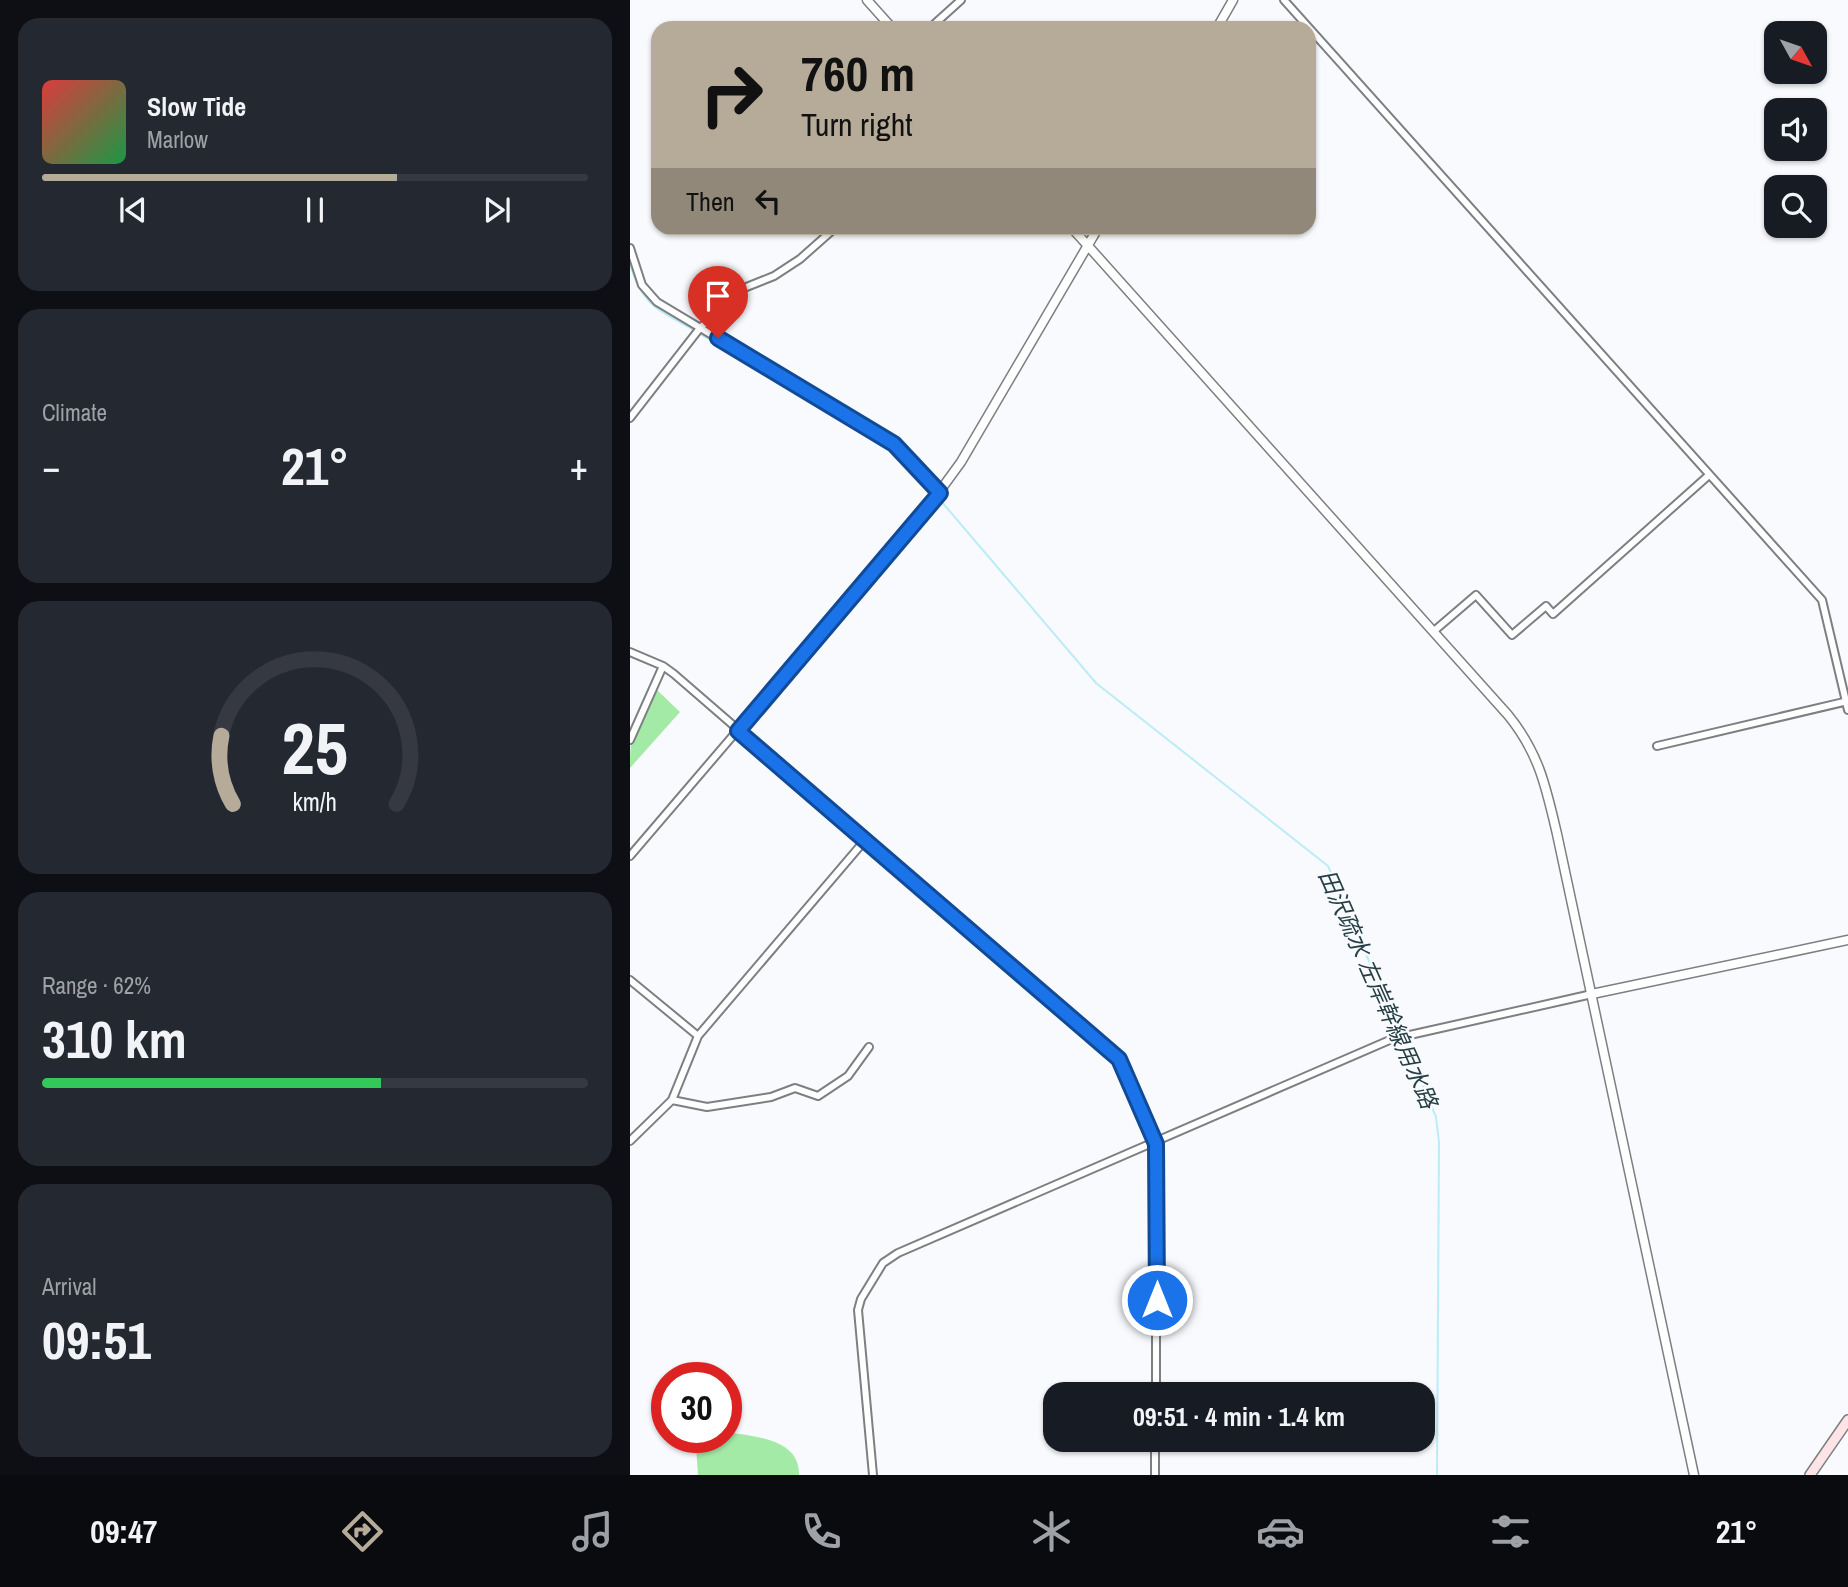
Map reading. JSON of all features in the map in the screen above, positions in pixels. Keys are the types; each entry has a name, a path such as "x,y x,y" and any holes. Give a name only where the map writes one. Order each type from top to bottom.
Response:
{"main road":[{"path":"1810,1475 1848,1420"}],"street":[{"path":"867,0 886,21"},
{"path":"938,21 961,0"},
{"path":"1221,21 1233,0"},
{"path":"1284,0 1303,21"},
{"path":"1316,36 1822,600 1848,710"},
{"path":"630,418 700,328 744,288 774,276 800,259 827,235"},
{"path":"1079,235 1508,715 1537,758 1554,821 1592,994 1694,1475"},
{"path":"630,856 940,493 1094,235"},
{"path":"630,248 642,285 650,295 700,328 894,444 940,493"},
{"path":"1434,631 1476,595 1512,635 1546,606 1553,614 1709,475"},
{"path":"630,652 663,666 1119,1059 1156,1144 1156,1382"},
{"path":"630,740 663,666"},
{"path":"1657,746 1847,701"},
{"path":"630,1142 672,1100 698,1037 866,839"},
{"path":"873,1475 858,1310 861,1299 883,1263 989,1213 1156,1144 1395,1038 1848,940"},
{"path":"630,980 698,1037"},
{"path":"672,1100 707,1107 771,1097 795,1088 802,1088 818,1096 848,1076 869,1047"},
{"path":"1155,1452 1155,1475"}],"green space":[{"path":"657,690 680,712 630,768 634,726 643,707"},
{"path":"742,1434 763,1438 784,1447 797,1463 799,1475 698,1475 696,1453 742,1453"}],"waterway":[{"name":"田沢疏水 左岸幹線用水路","path":"630,265 647,299 662,312 695,331"},
{"name":"田沢疏水 左岸幹線用水路","path":"700,334 886,445 906,461"},
{"name":"田沢疏水 左岸幹線用水路","path":"915,471 934,493"},
{"name":"田沢疏水 左岸幹線用水路","path":"941,501 1096,683 1328,866 1400,1033"},
{"name":"田沢疏水 左岸幹線用水路","path":"1403,1038 1436,1117 1439,1142 1437,1475"}],"route":[{"path":"718,338 894,444 940,493 738,731 1119,1059 1156,1144 1157,1300"}]}
